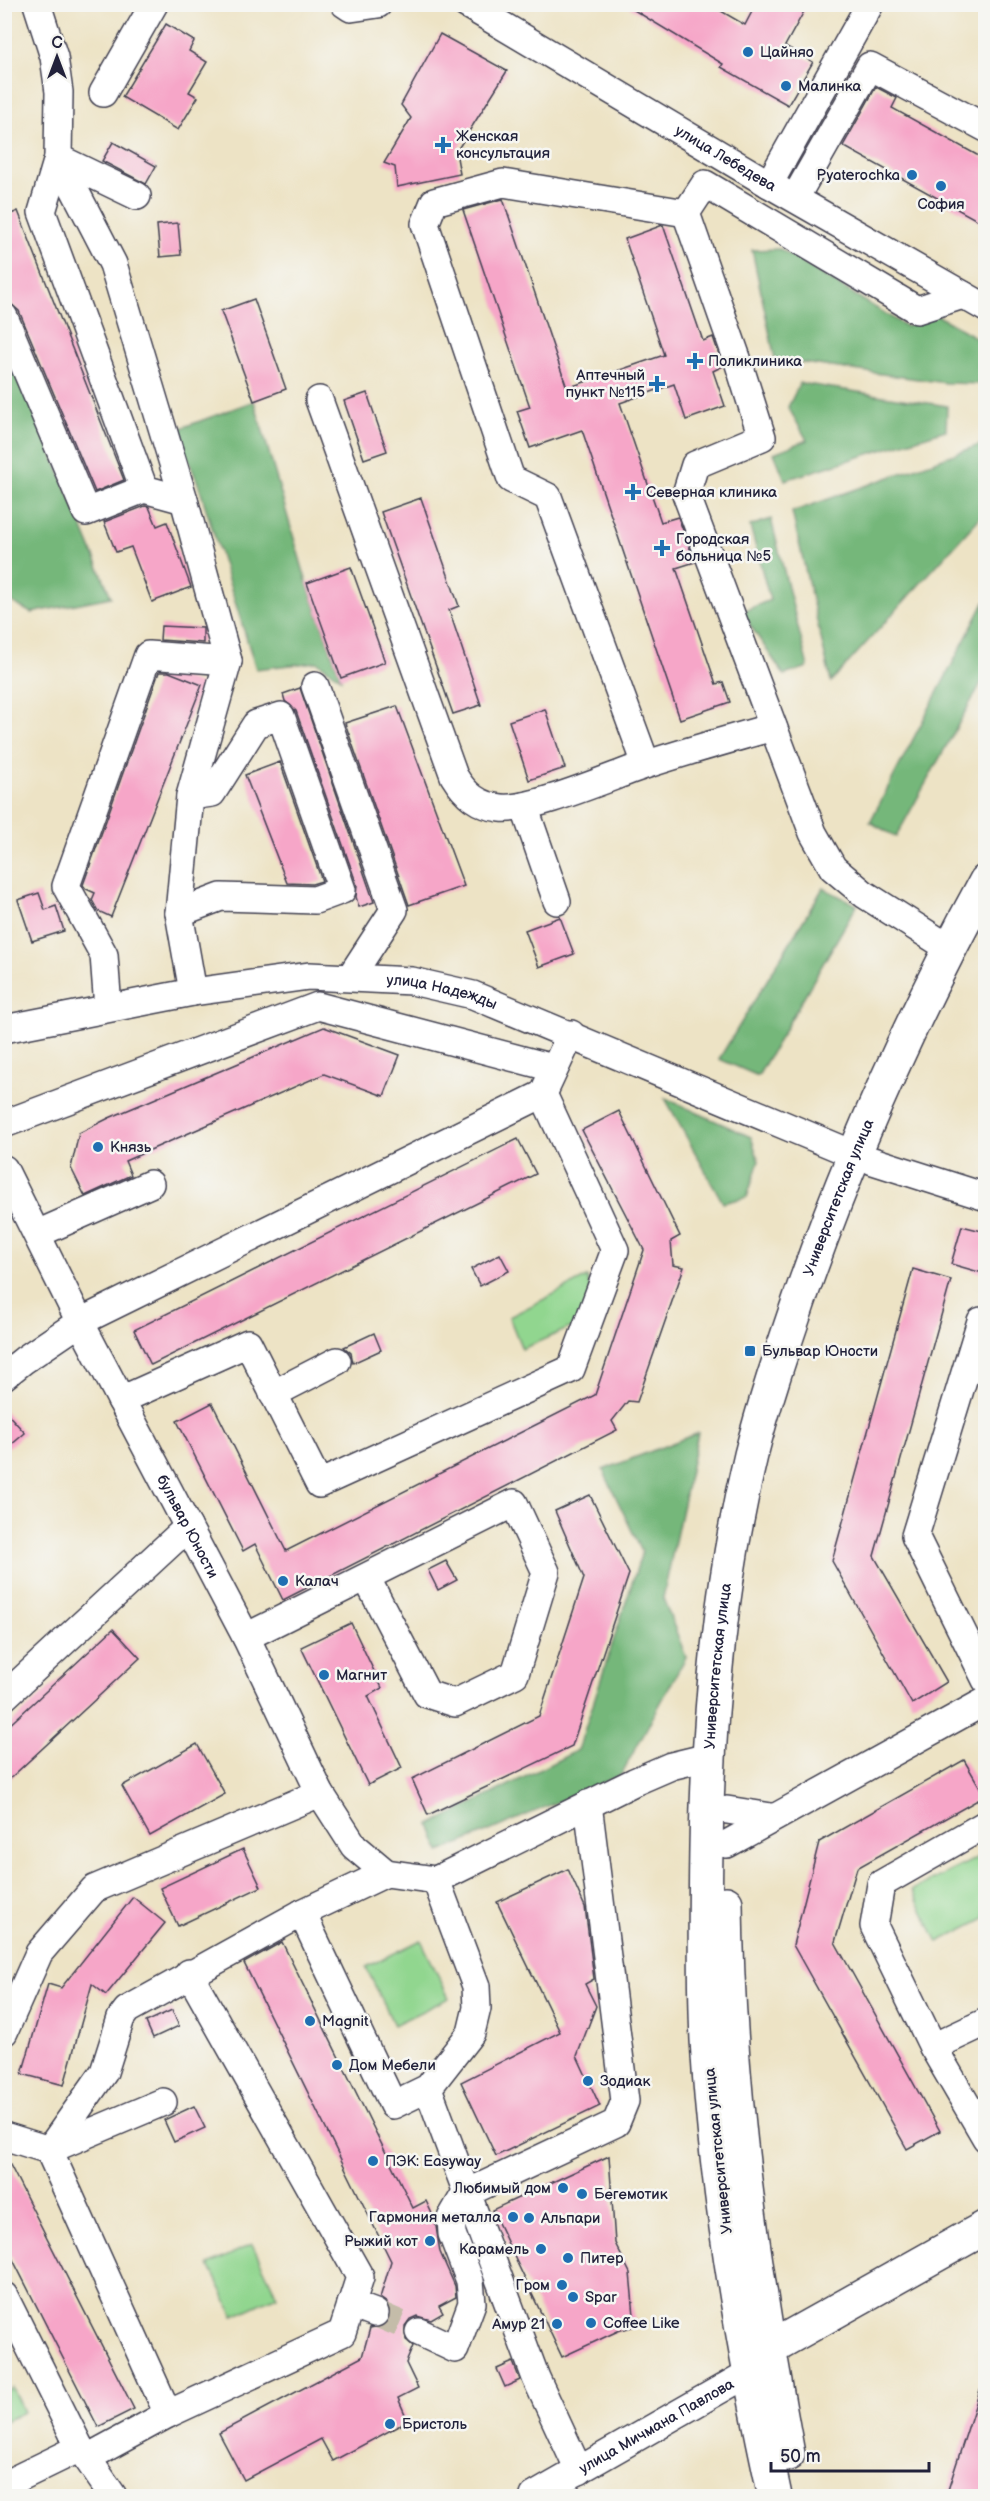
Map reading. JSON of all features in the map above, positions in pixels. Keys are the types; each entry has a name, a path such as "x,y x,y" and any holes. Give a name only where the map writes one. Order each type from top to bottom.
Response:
{"main road":[{"name":"Университетская улица","path":"796,2496 765,2364 729,2258 713,2122 706,1991 716,1844 719,1757 715,1674 729,1562 751,1456 777,1363 949,948 986,880"},
{"name":"Университетская улица","path":"863,1157 898,1099 986,925"},
{"name":"улица Мичмана Павлова","path":"765,2364 986,2227"},
{"name":"улица Мичмана Павлова","path":"765,2364 986,2253"},
{"name":"Университетская улица","path":"765,2364 775,2496"}],"street":[{"path":"37,4 54,57 59,92 58,158 42,212 144,489"},
{"path":"103,93 154,4"},
{"path":"345,4 351,8 378,4"},
{"name":"улица Лебедева","path":"466,4 769,184 974,301"},
{"path":"769,184 870,4"},
{"path":"795,198 870,66 986,128"},
{"path":"686,213 723,156"},
{"path":"58,158 137,196"},
{"path":"58,158 113,264 184,500 228,661 190,796 179,914 193,992"},
{"path":"646,764 548,497 511,479 425,224 434,202 504,183 686,213"},
{"path":"705,184 917,310 974,301"},
{"path":"686,213 762,437 695,465 686,494 813,834 833,868 864,894 949,948"},
{"path":"4,317 86,512 144,489 184,500"},
{"path":"319,400 454,776 464,792 481,803 502,808 524,806 646,764 773,727"},
{"path":"108,1008 104,955 66,886 148,655 228,661"},
{"path":"315,686 394,910 351,976"},
{"path":"179,914 221,897 315,900 342,890 280,716 256,724 212,793 190,796"},
{"path":"524,806 558,901"},
{"name":"улица Надежды","path":"4,1029 193,992 309,976 351,976 412,981 473,994 863,1157 986,1197"},
{"path":"4,1124 318,1006 553,1068"},
{"path":"4,1376 24,1359 80,1322 543,1094 553,1068 571,1034"},
{"path":"122,1400 248,1343 319,1484 571,1369 615,1250 543,1094"},
{"name":"бульвар Юности","path":"4,1169 22,1222 80,1322 246,1637 320,1793 354,1846 386,1873"},
{"path":"22,1222 150,1184"},
{"path":"981,1322 915,1536 986,1680"},
{"path":"273,1394 337,1361"},
{"path":"246,1637 366,1577 514,1503 546,1572 515,1674 455,1703 427,1694 366,1577"},
{"path":"4,1697 188,1527"},
{"path":"716,1844 771,1817 986,1701"},
{"path":"49,2150 104,2072 121,2018 127,2010 189,1973 302,1913 386,1873 436,1880 588,1804 671,1766 719,1757"},
{"path":"4,2032 39,1953 94,1889 320,1793"},
{"path":"419,2332 454,2349 472,2303 470,2281 452,2234 451,2218 465,2194 616,2123 625,2101 588,1804"},
{"path":"717,1809 771,1817"},
{"path":"986,1824 881,1884 874,1926 933,2047 986,2138"},
{"path":"302,1913 393,2105 428,2088 471,2033 477,2008 476,1986 436,1880"},
{"path":"6,2484 83,2453 342,2333 363,2308 360,2277 189,1973"},
{"path":"933,2047 986,2022"},
{"path":"428,2088 465,2194 536,2378 579,2471"},
{"path":"4,2136 49,2150 163,2102"},
{"path":"49,2150 168,2414"},
{"path":"4,2296 83,2453 113,2496"},
{"name":"улица Мичмана Павлова","path":"534,2496 765,2364"}],"green space":[{"path":"780,249 907,327 930,311 985,343 985,384 946,383 775,359 752,250"},
{"path":"4,337 111,597 31,613 5,598"},
{"path":"800,383 947,406 946,430 785,480 774,453 807,440 788,407"},
{"path":"254,401 307,583 341,678 317,662 256,669 198,483 176,430"},
{"path":"985,443 985,512 831,682 792,512"},
{"path":"771,519 808,667 784,675 741,612 770,600 750,526"},
{"path":"985,601 985,676 896,837 870,822"},
{"path":"823,888 857,905 758,1076 719,1059"},
{"path":"665,1098 751,1137 759,1161 747,1197 723,1203"},
{"path":"587,1277 593,1299 579,1324 522,1349 509,1317"},
{"path":"698,1433 663,1598 686,1657 621,1775 440,1852 430,1825 578,1750 642,1552 603,1470"},
{"path":"981,1856 985,1865 985,1918 938,1942 912,1890"},
{"path":"421,1940 449,1998 394,2025 366,1967"},
{"path":"252,2244 277,2296 234,2316 209,2265"},
{"path":"13,2388 24,2412 5,2421 5,2392"}],"building":[{"path":"624,4 709,4 745,25 756,4 808,4 785,46 813,62 788,105 721,67 723,64"},
{"path":"166,24 194,41 189,51 207,62 189,92 198,97 178,130 122,97"},
{"path":"440,34 507,71 456,152 460,174 397,187 395,167 384,163 411,118 401,105"},
{"path":"876,87 897,98 892,108 986,160 986,225 843,146"},
{"path":"113,142 156,166 146,184 102,161"},
{"path":"503,199 567,388 664,355 625,239 663,225 703,341 713,337 723,366 713,371 725,406 686,420 674,384 620,403 661,522 678,517 695,562 676,568 716,684 723,682 730,702 680,719 582,430 530,448 517,411 530,407 463,210"},
{"path":"18,211 124,480 95,492 19,311 9,302 4,292 4,217"},
{"path":"178,223 181,255 160,257 157,225"},
{"path":"254,299 286,389 254,401 221,311"},
{"path":"367,393 387,451 364,459 344,401"},
{"path":"421,498 459,606 449,610 481,705 453,714 381,512"},
{"path":"145,506 149,507 157,526 167,522 191,587 152,602 131,547 116,552 104,522"},
{"path":"351,567 385,662 341,678 307,583"},
{"path":"161,626 203,628 203,643 160,640"},
{"path":"159,672 169,672 202,685 111,917 98,911 92,900 95,893 83,885"},
{"path":"300,688 374,902 359,907 356,897 357,885 296,711 285,701 283,694"},
{"path":"397,706 464,886 409,905 345,723"},
{"path":"545,709 565,768 529,780 509,721"},
{"path":"280,762 322,881 312,884 287,883 245,775"},
{"path":"39,893 45,910 56,906 64,931 32,941 18,900"},
{"path":"560,917 574,954 539,967 525,930"},
{"path":"324,1027 400,1055 384,1096 324,1074 125,1161 131,1175 85,1196 71,1168 79,1133 109,1118"},
{"path":"619,1111 680,1236 671,1241 673,1265 684,1267 637,1402 628,1401 612,1421 617,1430 283,1600 255,1544 243,1551 177,1421 212,1403 286,1551 595,1395 644,1250 582,1130"},
{"path":"518,1139 536,1174 151,1365 134,1330"},
{"path":"962,1226 986,1232 986,1274 951,1264"},
{"path":"500,1254 509,1271 480,1286 471,1269"},
{"path":"913,1269 951,1280 874,1556 947,1682 912,1704 832,1561"},
{"path":"374,1333 381,1350 353,1363 351,1353 344,1347"},
{"path":"4,1410 25,1433 4,1451"},
{"path":"590,1495 629,1574 572,1746 428,1815 412,1779 539,1716 584,1578 555,1511"},
{"path":"446,1561 457,1580 438,1590 428,1570"},
{"path":"351,1623 382,1688 368,1696 402,1768 368,1785 301,1647"},
{"path":"113,1629 140,1658 4,1784 4,1730"},
{"path":"197,1744 225,1794 150,1836 122,1786"},
{"path":"964,1760 985,1796 857,1868 835,1942 940,2131 907,2149 793,1945 819,1842"},
{"path":"243,1849 261,1887 178,1926 160,1888"},
{"path":"568,1869 585,1907 594,1979 585,1984 596,2006 577,2056 600,2106 496,2156 461,2082 560,2032 497,1902"},
{"path":"133,1897 165,1923 106,1995 92,1984 64,2085 22,2074 48,1984 61,1988"},
{"path":"282,1942 413,2208 426,2201 435,2220 440,2252 455,2286 456,2297 439,2306 443,2313 431,2320 417,2316 410,2319 405,2326 406,2340 413,2346 406,2363 418,2388 398,2398 408,2421 333,2461 321,2439 244,2480 219,2433 362,2357 370,2328 385,2325 391,2311 387,2303 380,2298 391,2261 244,1963"},
{"path":"172,2010 179,2026 153,2038 146,2022"},
{"path":"194,2106 205,2128 174,2142 164,2120"},
{"path":"4,2153 134,2409 98,2427 4,2242"},
{"name":"Питер","path":"609,2156 615,2243 630,2273 635,2326 618,2331 562,2357 492,2210"},
{"path":"513,2362 520,2380 505,2387 497,2369"},
{"path":"982,2384 986,2385 986,2496 957,2496 947,2493"}],"tunnel":[{"path":"375,2313 419,2332"}],"place":[{"name":"Цайняо","path":"748,52"},
{"name":"Малинка","path":"786,86"},
{"name":"Женская консультация","path":"443,145"},
{"name":"Pyaterochka","path":"912,175"},
{"name":"София","path":"941,186"},
{"name":"Поликлиника","path":"695,361"},
{"name":"Аптечный пункт №115","path":"657,384"},
{"name":"Северная клиника","path":"633,492"},
{"name":"Городская больница №5","path":"662,548"},
{"name":"Князь","path":"98,1147"},
{"name":"Бульвар Юности","path":"750,1351"},
{"name":"Калач","path":"283,1581"},
{"name":"Магнит","path":"324,1675"},
{"name":"Magnit","path":"310,2021"},
{"name":"Дом Мебели","path":"337,2065"},
{"name":"Зодиак","path":"588,2081"},
{"name":"ПЭК: Easyway","path":"373,2161"},
{"name":"Любимый дом","path":"563,2188"},
{"name":"Бегемотик","path":"582,2194"},
{"name":"Гармония металла","path":"513,2217"},
{"name":"Альпари","path":"529,2218"},
{"name":"Рыжий кот","path":"430,2241"},
{"name":"Карамель","path":"541,2249"},
{"name":"Питер","path":"568,2258"},
{"name":"Гром","path":"562,2285"},
{"name":"Spar","path":"573,2297"},
{"name":"Coffee Like","path":"591,2323"},
{"name":"Амур 21","path":"557,2324"},
{"name":"Бристоль","path":"390,2424"}]}
